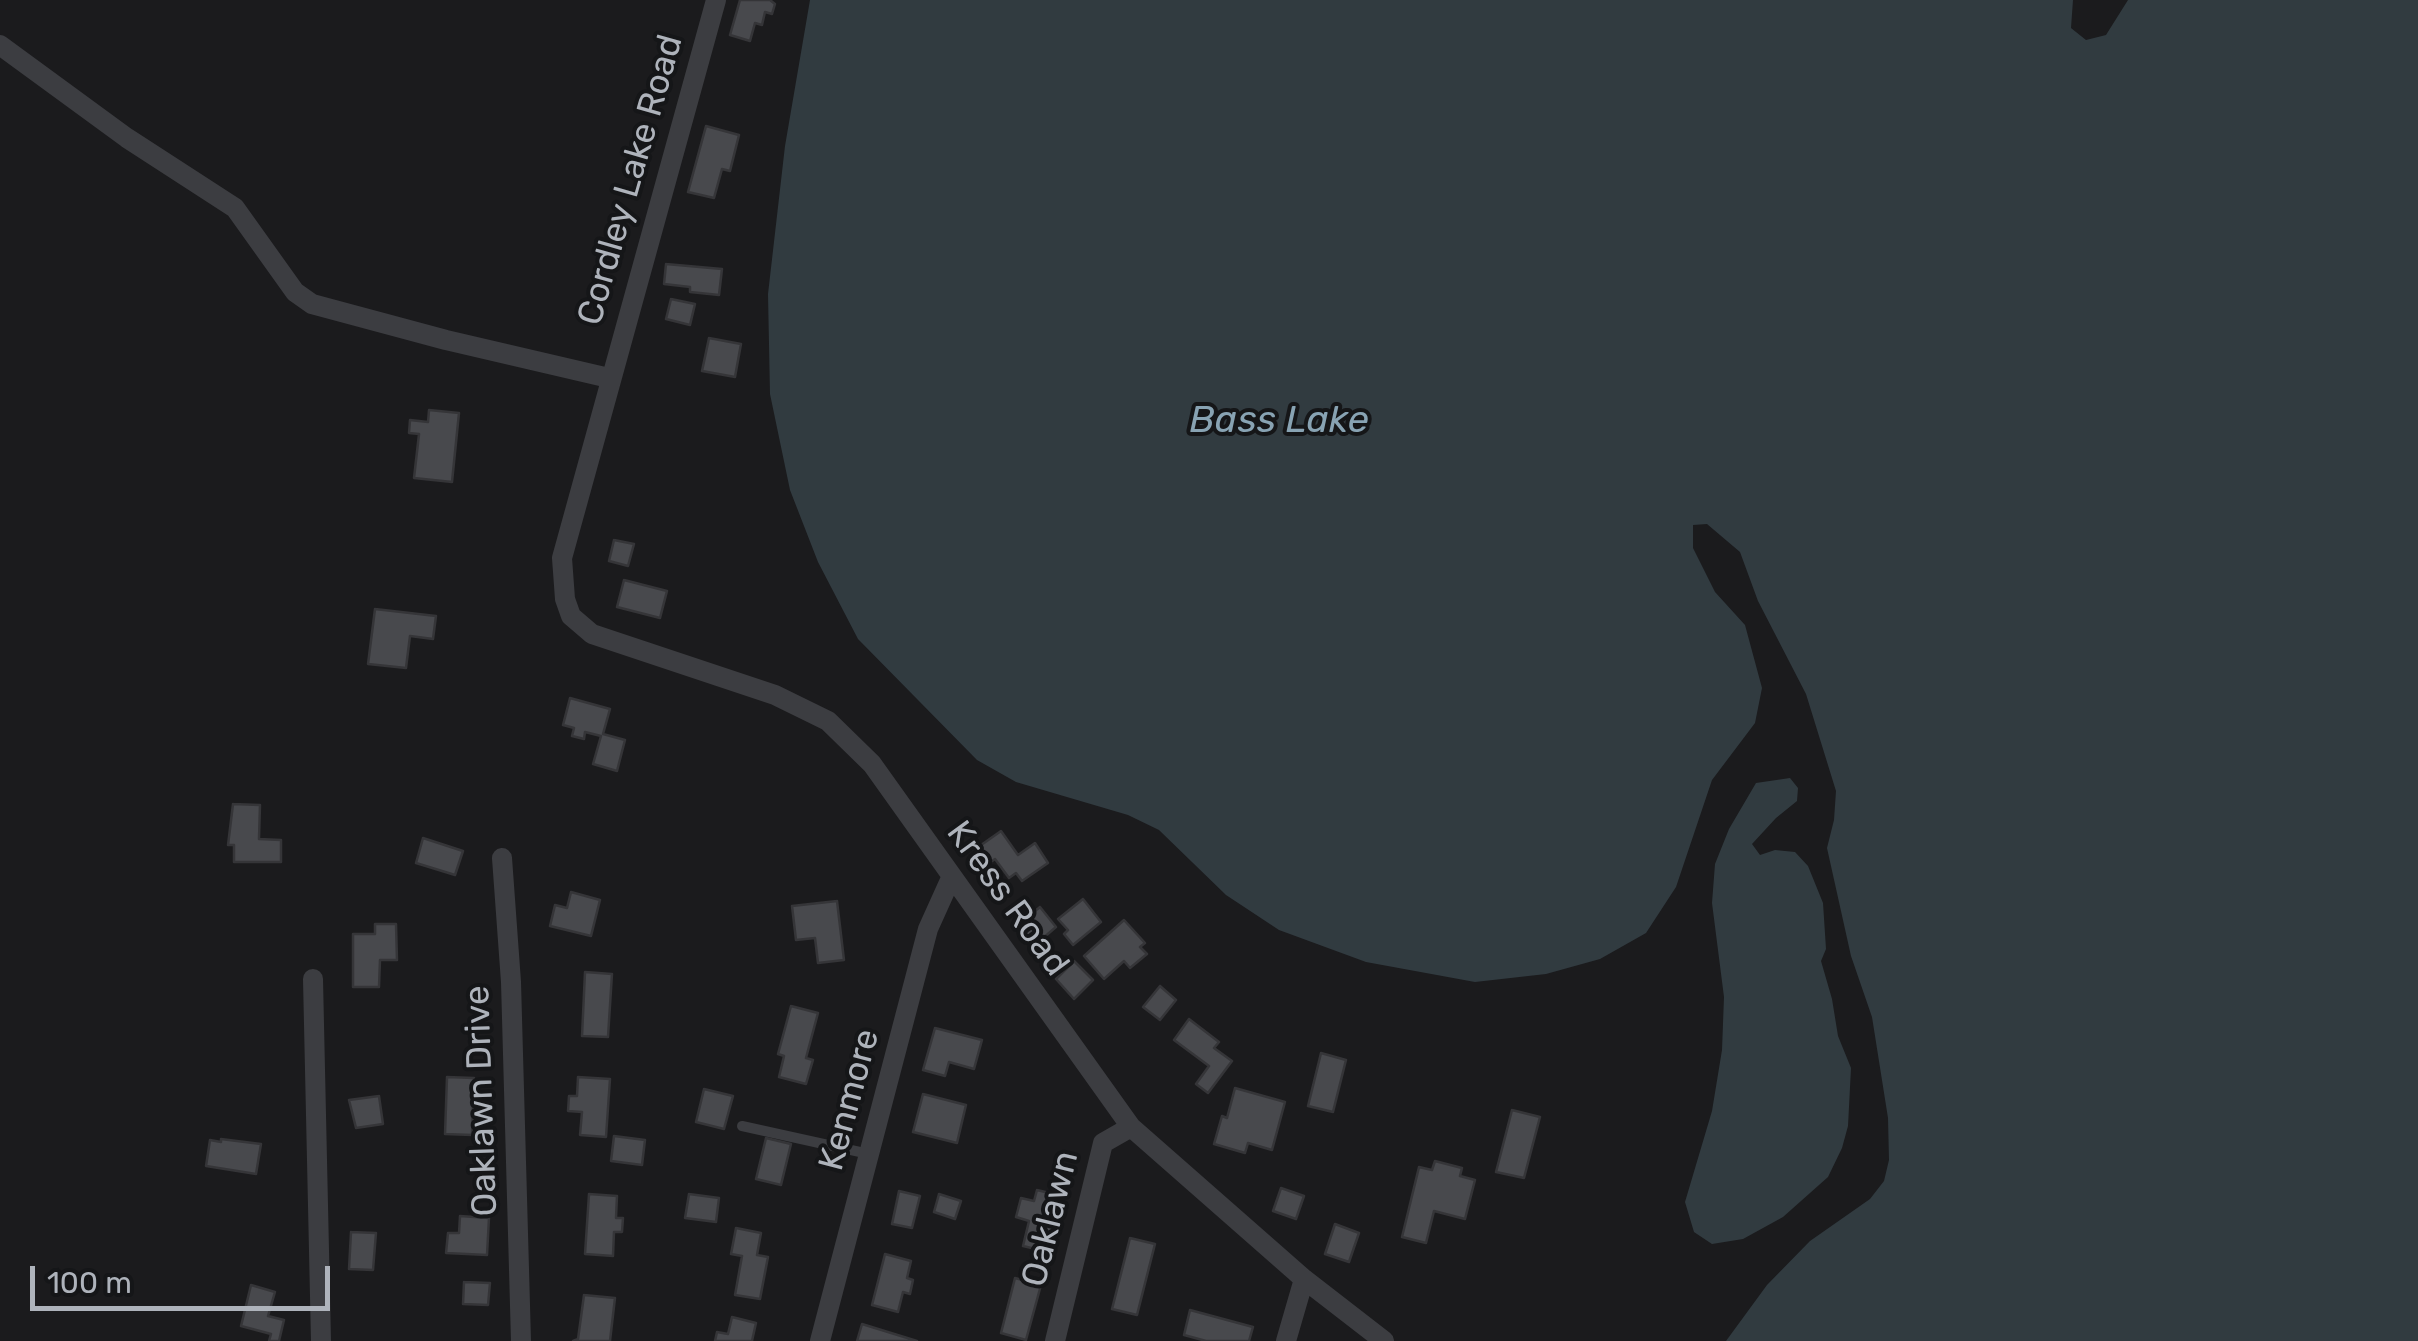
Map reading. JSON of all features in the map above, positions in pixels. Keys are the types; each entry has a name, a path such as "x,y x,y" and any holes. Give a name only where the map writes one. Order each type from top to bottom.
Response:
{"street":[{"name":"Cordley Lake Road","path":"562,558 716,0"},
{"name":"Cordley Lake Road","path":"0,45 127,138 234,208 295,292 312,304 609,378"},
{"name":"Kress Road","path":"562,558 565,599 571,616 592,634 775,695 828,721 872,764 1131,1127 1304,1279 1384,1341"},
{"name":"Oaklawn Drive","path":"502,858 511,982 521,1341"},
{"name":"Kenmore","path":"820,1341 928,929 950,878"},
{"path":"312,979 320,1341"},
{"name":"Oaklawn","path":"1054,1341 1103,1143 1131,1127"},
{"path":"1286,1341 1304,1279"}],"lane":[{"path":"742,1126 869,1154"}],"water":[{"name":"Bass Lake","path":"810,0 2073,0 2071,28 2086,40 2106,35 2128,0 2418,0 2418,1341 1726,1341 1767,1285 1810,1241 1870,1199 1884,1181 1889,1160 1888,1118 1872,1017 1851,956 1827,848 1836,791 1806,694 1758,601 1740,552 1707,524 1693,525 1693,548 1715,592 1745,625 1762,688 1755,723 1712,780 1676,887 1646,933 1600,959 1546,974 1475,982 1366,962 1279,930 1226,895 1159,830 1128,815 1016,782 977,760 858,639 818,562 790,490 770,394 768,294 785,146"},
{"path":"1790,778 1798,788 1797,801 1752,844 1760,855 1775,850 1795,852 1808,866 1823,903 1826,949 1821,961 1838,1036 1851,1068 1848,1126 1828,1177 1783,1217 1743,1239 1712,1244 1694,1232 1685,1202 1712,1111 1722,1050 1724,997 1712,903 1715,864 1729,829 1756,783"}],"building":[{"path":"740,0 770,0 775,4 772,14 765,12 762,25 755,23 750,41 730,35"},
{"path":"706,126 739,135 730,171 722,169 714,198 688,192"},
{"path":"666,264 722,269 719,295 664,284"},
{"path":"671,299 695,304 690,325 666,319"},
{"path":"709,338 741,344 735,377 702,371"},
{"path":"429,410 459,413 452,482 414,478 419,434 409,433 410,420 428,422"},
{"path":"614,540 634,544 628,566 609,561"},
{"path":"624,580 667,591 660,618 617,607"},
{"path":"375,609 436,616 433,639 410,636 406,668 368,664"},
{"path":"570,698 610,709 603,734 625,740 617,771 593,764 601,736 585,732 584,739 572,736 574,728 563,725"},
{"path":"233,804 260,805 259,839 281,840 281,862 234,862 234,845 228,845"},
{"path":"1001,831 1018,855 1035,843 1048,863 1022,881 1016,873 1009,878 995,859 985,866 974,850"},
{"path":"423,838 463,851 455,875 416,863"},
{"path":"571,892 600,900 591,936 550,926 555,905 567,908"},
{"path":"1083,899 1101,922 1073,945 1064,934 1068,930 1058,919"},
{"path":"837,901 844,960 818,963 815,938 796,940 792,906"},
{"path":"1040,907 1056,927 1035,945 1018,925"},
{"path":"1124,920 1145,943 1140,947 1147,954 1130,968 1124,961 1104,979 1084,956"},
{"path":"375,924 396,924 397,960 380,960 379,987 353,987 353,934 375,934"},
{"path":"1074,961 1093,980 1074,999 1056,979"},
{"path":"585,972 612,974 608,1037 582,1036"},
{"path":"1160,986 1176,1000 1160,1020 1143,1007"},
{"path":"791,1006 818,1013 806,1058 813,1060 806,1084 779,1077 784,1056 778,1054"},
{"path":"1189,1019 1219,1042 1214,1048 1232,1061 1208,1093 1196,1084 1209,1066 1174,1040"},
{"path":"935,1028 982,1040 974,1069 949,1062 945,1076 923,1070"},
{"path":"1321,1053 1346,1060 1333,1112 1308,1106"},
{"path":"447,1077 474,1078 472,1135 445,1134"},
{"path":"578,1077 610,1079 606,1137 580,1135 582,1112 568,1111 569,1096 577,1096"},
{"path":"1235,1088 1285,1102 1272,1150 1248,1143 1245,1153 1214,1144 1222,1116 1227,1118"},
{"path":"704,1089 733,1096 724,1129 696,1122"},
{"path":"923,1094 966,1105 957,1143 913,1132"},
{"path":"379,1096 383,1124 356,1128 349,1100"},
{"path":"1512,1110 1540,1117 1524,1178 1496,1172"},
{"path":"614,1136 645,1140 642,1165 611,1161"},
{"path":"766,1138 791,1144 781,1185 756,1179"},
{"path":"210,1140 261,1144 256,1174 206,1166"},
{"path":"1435,1161 1462,1168 1460,1176 1475,1180 1465,1219 1434,1211 1426,1243 1402,1237 1419,1167 1432,1170"},
{"path":"1281,1188 1304,1196 1296,1219 1273,1211"},
{"path":"1037,1190 1062,1196 1048,1252 1023,1246 1029,1221 1016,1217 1021,1198 1034,1201"},
{"path":"899,1191 920,1196 912,1228 892,1224"},
{"path":"589,1194 617,1196 616,1218 623,1218 622,1232 614,1232 613,1256 585,1254"},
{"path":"689,1194 719,1198 716,1222 685,1218"},
{"path":"939,1194 961,1201 955,1219 934,1212"},
{"path":"460,1216 489,1218 487,1255 446,1253 448,1233 459,1233"},
{"path":"1335,1224 1359,1233 1349,1262 1325,1254"},
{"path":"736,1228 761,1233 757,1255 768,1257 760,1299 735,1295 742,1256 731,1254"},
{"path":"351,1232 376,1233 373,1270 349,1269"},
{"path":"1130,1238 1155,1244 1137,1315 1112,1309"},
{"path":"885,1254 911,1261 907,1278 913,1280 910,1294 903,1292 898,1312 872,1305"},
{"path":"1015,1278 1041,1285 1026,1340 1001,1333"},
{"path":"464,1282 490,1283 488,1305 463,1304"},
{"path":"251,1285 275,1292 268,1316 284,1320 279,1341 269,1341 271,1334 241,1326"},
{"path":"584,1295 615,1298 610,1341 573,1341 578,1339"},
{"path":"1190,1310 1253,1327 1249,1341 1206,1341 1184,1335"},
{"path":"732,1317 756,1323 752,1341 715,1341 717,1332 728,1334"},
{"path":"862,1324 917,1341 857,1341"}]}
